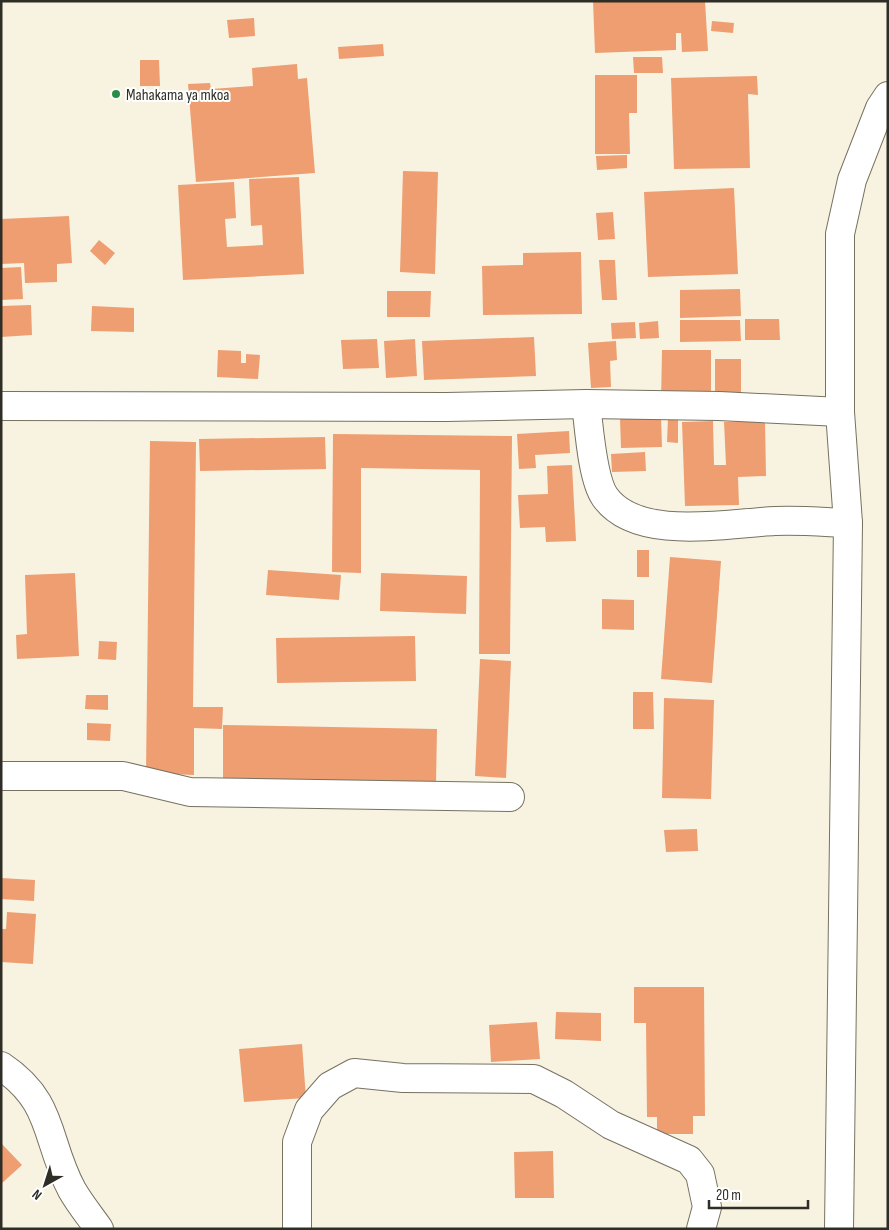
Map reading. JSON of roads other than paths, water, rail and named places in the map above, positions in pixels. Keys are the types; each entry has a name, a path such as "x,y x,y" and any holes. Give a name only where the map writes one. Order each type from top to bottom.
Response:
{"street":[{"path":"839,1229 848,522 840,412 840,234 852,180 880,108 888,96"},
{"path":"1,406 446,406 586,404 719,406 840,412"},
{"path":"586,404 590,442 600,485 604,496 620,512 642,520 680,528 776,521 848,522"},
{"path":"1,776 123,776 190,792 510,797"},
{"path":"1,1066 20,1079 40,1104 72,1190 99,1229"},
{"path":"297,1229 297,1142 308,1110 330,1086 354,1073 403,1078 534,1079 564,1094 611,1125 689,1160 700,1174 707,1207 701,1229"}],"place":[{"name":"Mahakama ya mkoa","path":"116,94"}]}
